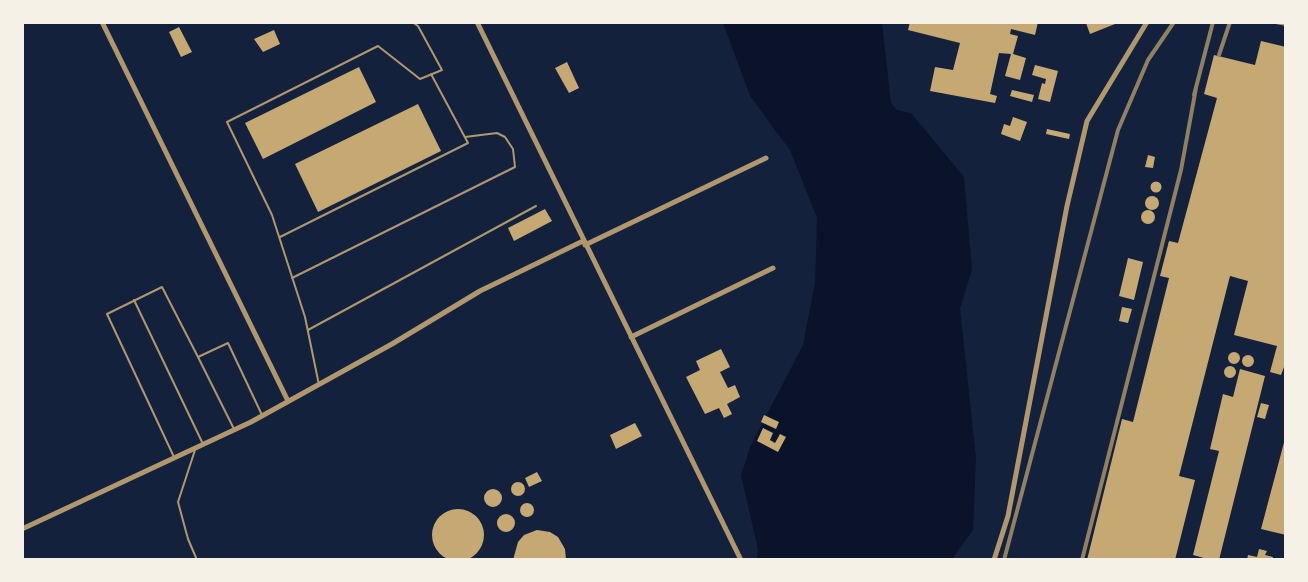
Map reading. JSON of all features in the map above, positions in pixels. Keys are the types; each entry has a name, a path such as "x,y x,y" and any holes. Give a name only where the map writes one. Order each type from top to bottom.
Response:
{"street":[{"path":"102,22 288,401"},
{"path":"477,22 740,558"},
{"path":"994,560 1008,516 1067,206 1087,121 1147,22"},
{"path":"22,529 262,415 392,344 480,291 765,158"},
{"path":"631,337 773,268"}],"lane":[{"path":"318,385 308,330 272,215 227,122 378,46 420,79 442,70 418,26 412,22"},
{"path":"1271,22 1286,25"},
{"path":"279,238 468,143 431,74"},
{"path":"292,278 515,167 513,149 505,137 496,133 465,137"},
{"path":"308,330 536,206"},
{"path":"174,458 107,314 134,300 162,287 234,429"},
{"path":"134,300 203,444"},
{"path":"198,357 228,343 262,415"},
{"path":"196,447 178,502 188,539 197,560"}],"water":[{"path":"723,23 882,23 891,103 897,110 911,113 964,177 972,270 960,308 976,458 973,530 952,559 757,559 758,549 741,476 750,447 803,345 815,283 817,218 790,150 750,96"}],"building":[{"path":"910,22 1038,22 1035,35 1011,29 1010,34 1018,36 1013,54 1026,58 1020,80 1005,76 1011,54 999,53 990,94 997,96 995,103 930,91 935,67 953,70 960,43 908,30"},
{"path":"1088,22 1120,22 1090,34 1086,23"},
{"path":"179,27 192,52 181,57 169,32"},
{"path":"274,30 280,44 263,52 254,39"},
{"path":"1261,41 1286,47 1286,362 1281,375 1270,372 1277,346 1234,335 1248,281 1230,276 1179,476 1195,480 1175,560 1087,560 1122,419 1133,422 1169,278 1160,276 1169,241 1178,243 1217,98 1204,94 1214,55 1255,65"},
{"path":"567,62 579,88 569,93 555,68"},
{"path":"1035,65 1058,71 1050,102 1038,99 1042,83 1045,84 1046,79 1032,75"},
{"path":"359,67 376,102 263,159 245,123"},
{"path":"1012,90 1034,95 1032,102 1010,96"},
{"path":"418,104 441,151 318,212 295,164"},
{"path":"1013,117 1027,122 1020,141 1001,134 1004,124 1010,126"},
{"path":"1047,129 1070,134 1069,139 1046,134"},
{"path":"1148,155 1155,157 1153,168 1145,167"},
{"path":"1156,182 1160,183 1160,191 1156,192 1152,191 1151,187 1152,183"},
{"path":"1152,196 1157,198 1159,203 1157,208 1152,210 1147,208 1145,203 1147,198"},
{"path":"545,209 552,221 514,241 508,228"},
{"path":"1148,210 1153,212 1155,217 1153,222 1148,224 1143,222 1141,217 1143,212"},
{"path":"1128,258 1143,262 1134,300 1119,296"},
{"path":"1122,307 1132,309 1128,323 1119,321"},
{"path":"721,349 730,367 720,372 728,388 735,385 740,397 727,404 732,414 724,418 719,408 705,414 686,377 700,370 696,361"},
{"path":"1236,352 1240,358 1236,364 1232,364 1228,356"},
{"path":"1250,355 1254,361 1250,367 1246,367 1242,359"},
{"path":"1232,366 1236,372 1232,378 1228,378 1224,370"},
{"path":"1240,369 1265,376 1219,560 1211,560 1193,555 1219,451 1210,449 1223,394 1233,397"},
{"path":"1261,403 1269,405 1265,419 1257,417"},
{"path":"764,415 779,422 776,429 761,422"},
{"path":"635,423 642,436 616,449 610,435"},
{"path":"763,428 773,433 770,440 775,443 780,434 786,437 778,452 757,441"},
{"path":"1286,435 1286,535 1261,529"},
{"path":"537,472 542,481 529,487 525,478"},
{"path":"518,482 523,484 525,489 523,494 518,496 513,494 511,489 513,484"},
{"path":"489,489 497,489 502,494 500,505 489,507 484,502 484,494"},
{"path":"527,503 532,505 534,510 532,515 527,517 522,515 520,510 522,505"},
{"path":"458,509 472,513 480,521 484,535 480,549 472,557 458,561 444,557 436,549 432,535 436,521 444,513"},
{"path":"506,514 512,517 515,523 512,529 506,532 500,529 497,523 500,517"},
{"path":"537,530 550,532 558,537 565,549 566,560 513,560 518,542 524,535"},
{"path":"1259,549 1267,551 1265,555 1273,557 1272,560 1247,560 1248,555 1257,557"}],"railway":[{"path":"1004,560 1118,130 1148,60 1174,22"},
{"path":"1194,95 1213,22"},
{"path":"1219,55 1230,22"},
{"path":"1082,560 1181,170 1196,88"}]}
